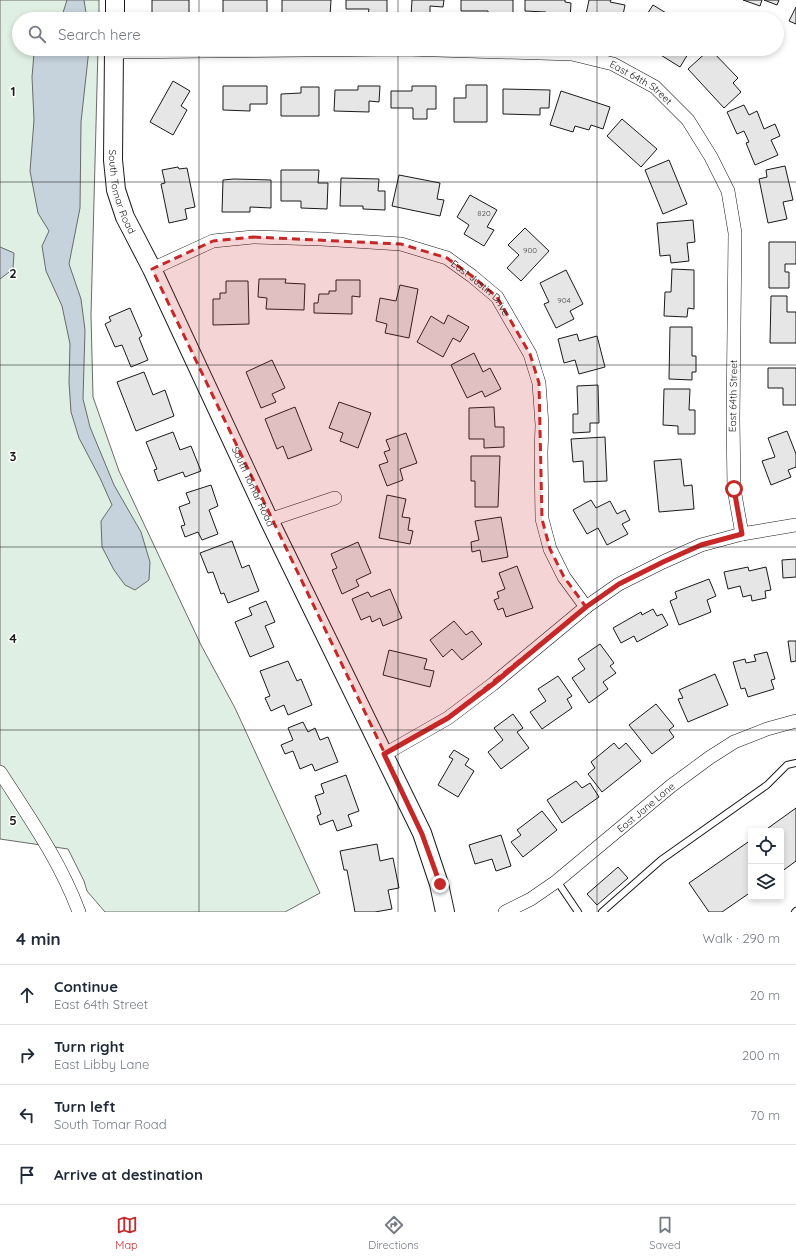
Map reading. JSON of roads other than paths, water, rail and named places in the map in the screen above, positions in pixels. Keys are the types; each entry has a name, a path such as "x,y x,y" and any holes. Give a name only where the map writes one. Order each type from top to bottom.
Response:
{"street":[{"path":"115,0 115,12"},
{"name":"South Tomar Road","path":"114,56 113,160 116,190 125,217 152,269 269,520 422,834 440,884 445,912"},
{"name":"East 64th Street","path":"580,56 613,64 654,87 688,120 711,157 728,191 735,233 733,419 734,489 742,534"},
{"name":"East Justin Drive","path":"152,269 214,241 253,237 321,239 401,244 447,258 472,276 497,297 530,354 540,390 542,425 542,519 550,549 564,577 586,607"},
{"path":"269,520 335,498"},
{"path":"384,754 448,718 493,684 586,607 619,584 701,545 742,534 796,525"},
{"name":"East Jane Lane","path":"506,912 531,899 557,881 671,786 709,758 734,742 767,729 796,721"},
{"path":"0,772 48,845 79,912 75,912"}],"lane":[{"path":"602,912 661,860 767,785 787,765 796,762"},
{"path":"557,881 578,912"}]}
